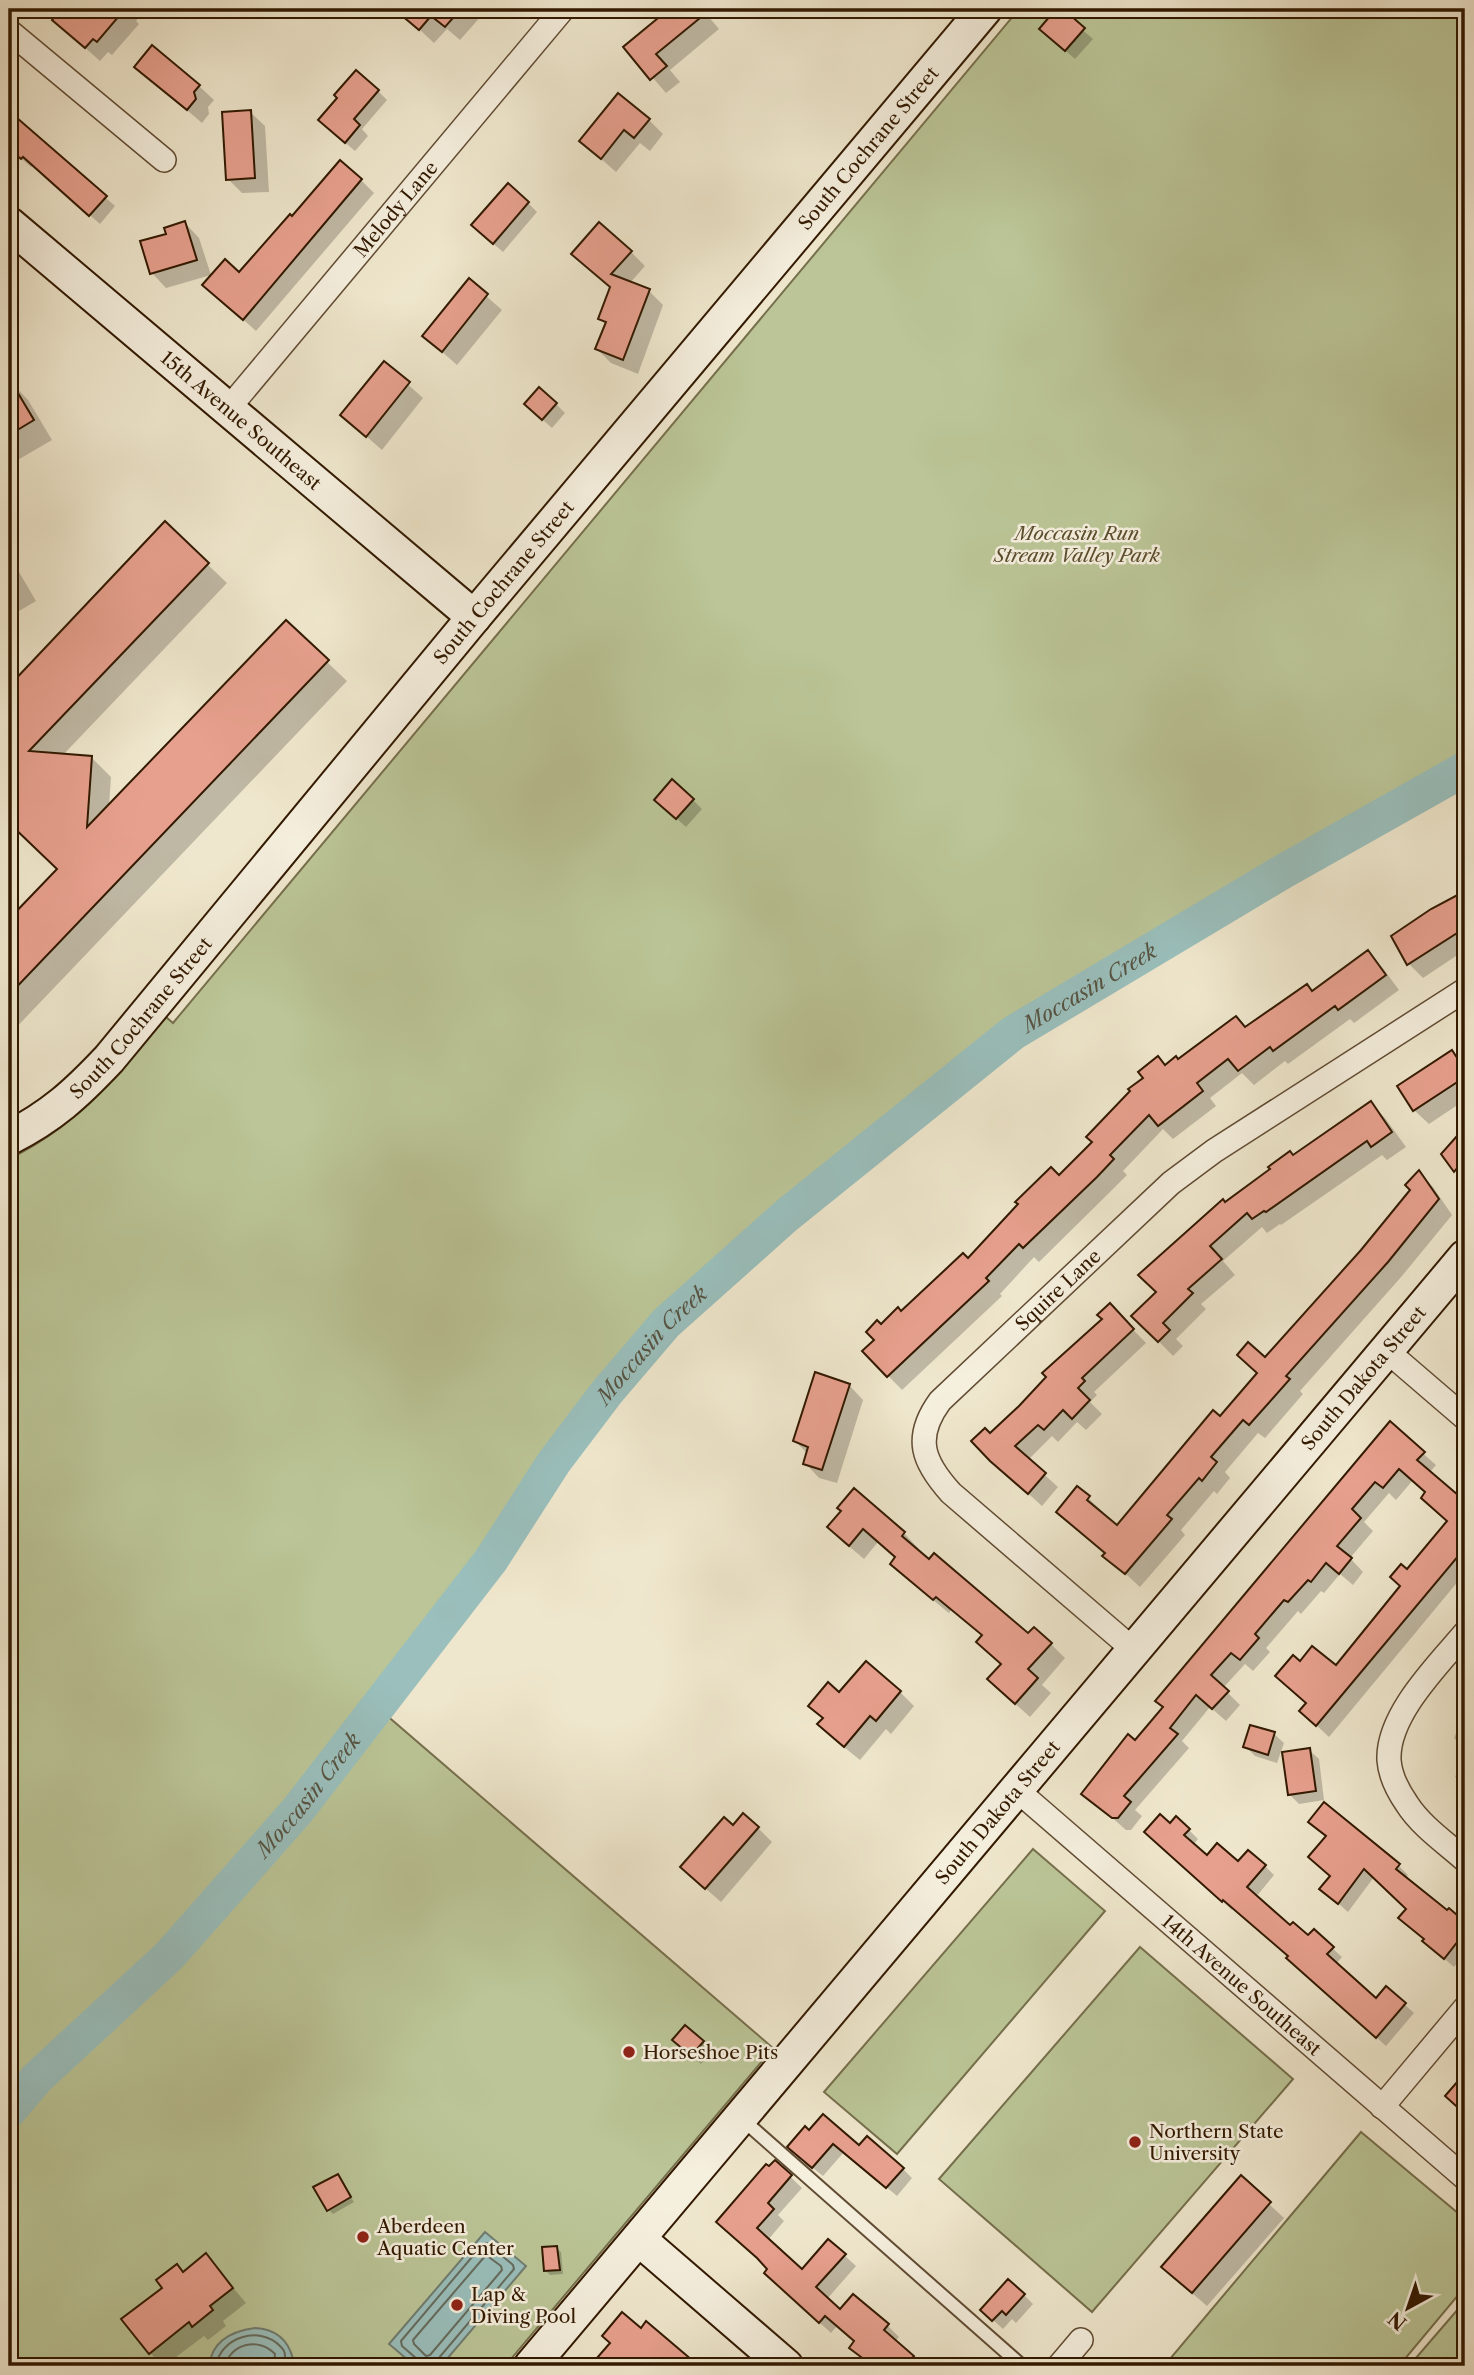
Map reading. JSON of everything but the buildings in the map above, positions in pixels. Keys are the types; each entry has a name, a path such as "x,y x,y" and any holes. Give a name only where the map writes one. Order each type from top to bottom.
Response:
{"street":[{"name":"Melody Lane","path":"229,409 563,9"},
{"name":"South Cochrane Street","path":"9,1138 38,1124 73,1097 109,1059 474,617 985,9"},
{"path":"9,31 164,160"},
{"name":"15th Avenue Southeast","path":"9,224 474,617"},
{"name":"Squire Lane","path":"1135,1651 937,1478 928,1462 924,1445 924,1428 930,1414 940,1401 1171,1183 1214,1151 1465,990"},
{"name":"South Dakota Street","path":"535,2365 1465,1257"},
{"path":"1387,1351 1465,1419"},
{"path":"1465,1633 1406,1708 1392,1735 1389,1760 1394,1782 1408,1806 1465,1860"},
{"name":"14th Avenue Southeast","path":"1018,1791 1465,2179"},
{"path":"1382,2106 1465,2008"},
{"path":"639,2239 786,2366"},
{"path":"1059,2366 1081,2340"}],"lane":[{"path":"741,2118 1022,2366"}],"green space":[{"name":"Moccasin Run Stream Valley Park","path":"1019,9 1465,9 1465,769 1284,871 1013,1033 787,1215 666,1323 607,1392 554,1462 491,1560 377,1707 773,2048 505,2366 9,2366 9,1159 77,1115 113,1079 166,1017 173,1023"},
{"path":"1033,1849 1105,1911 897,2154 824,2092"},
{"path":"1140,1947 1293,2079 1092,2312 939,2179"},
{"path":"1361,2132 1465,2219 1465,2287 1399,2366 1164,2366"},
{"path":"1465,2301 1465,2366 1409,2366"}],"water":[{"name":"Lap & Diving Pool","path":"485,2232 526,2266 441,2366 415,2366 389,2344"},
{"path":"255,2328 269,2330 280,2336 293,2359 288,2366 209,2366 214,2350 225,2339"}],"waterway":[{"name":"Moccasin Creek","path":"9,2111 37,2078 169,1956 297,1811 491,1560 554,1462 607,1392 666,1323 787,1215 1013,1033 1284,871 1465,769"}],"place":[{"name":"Horseshoe Pits","path":"629,2052"},
{"name":"Northern State University","path":"1135,2142"},
{"name":"Aberdeen Aquatic Center","path":"363,2237"},
{"name":"Lap & Diving Pool","path":"457,2305"}]}
